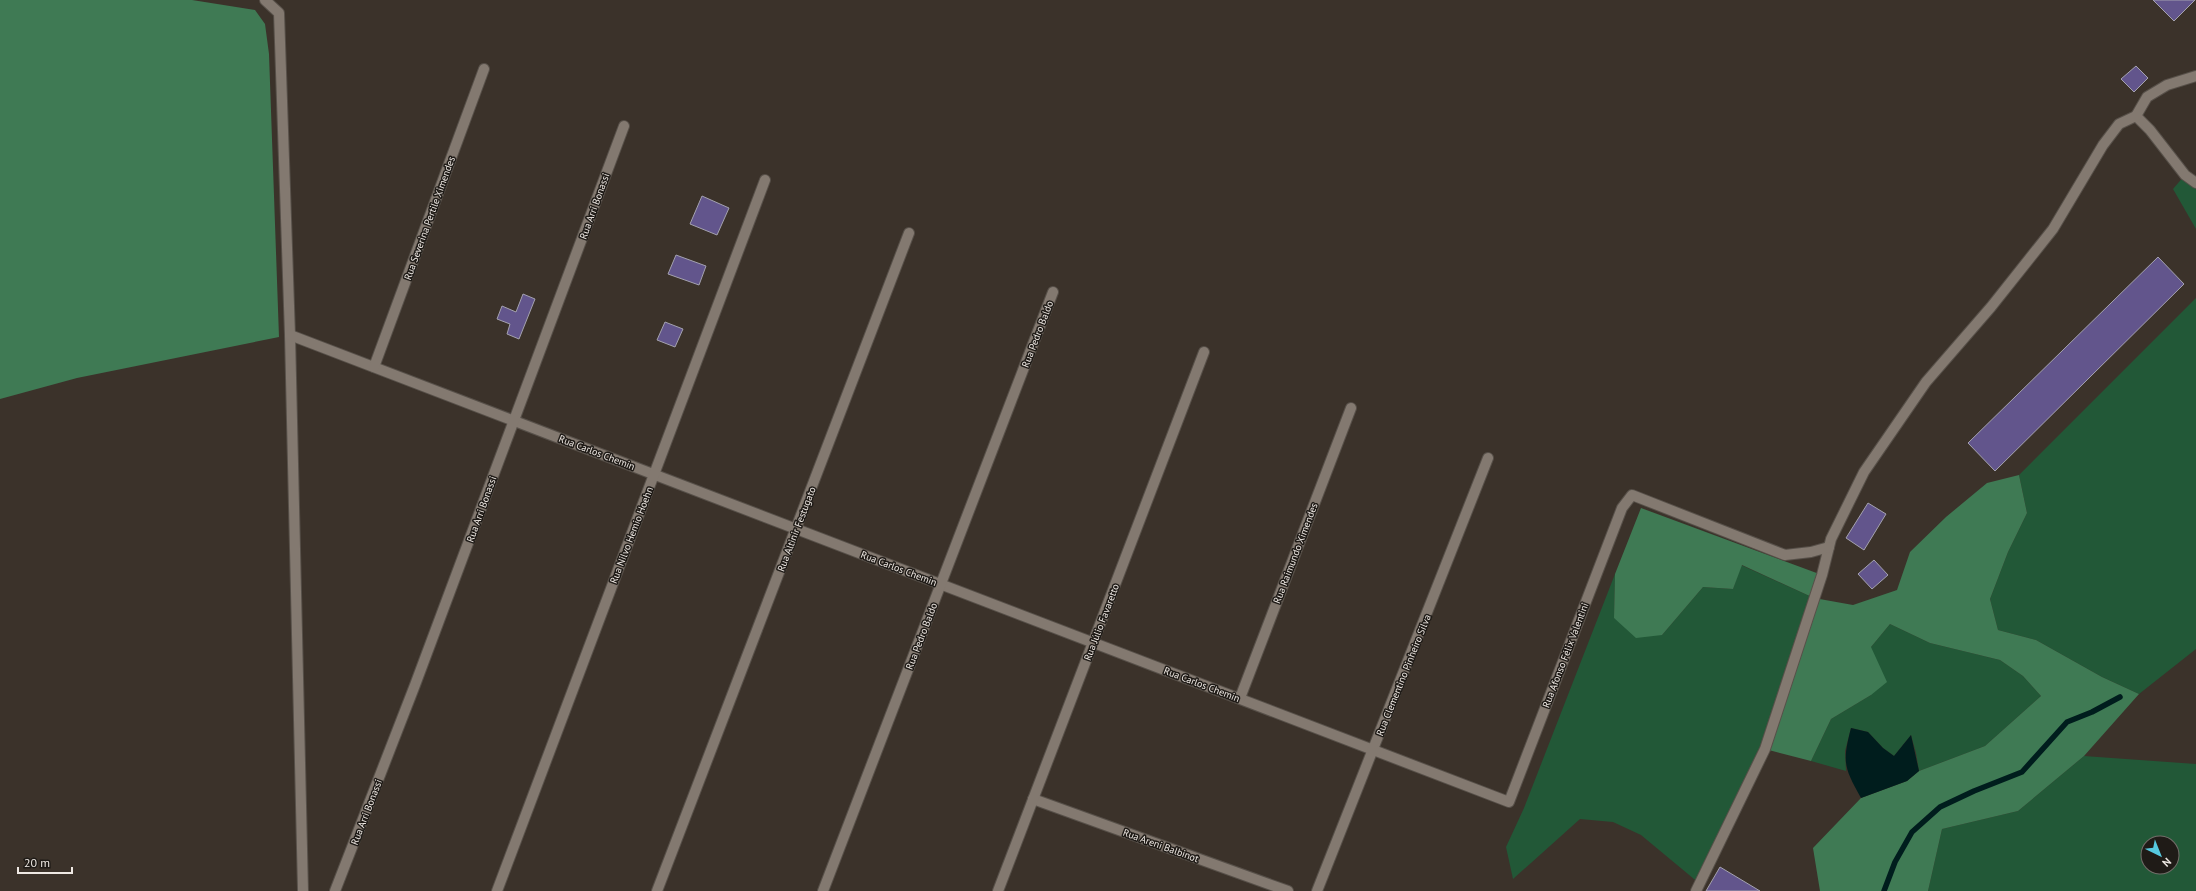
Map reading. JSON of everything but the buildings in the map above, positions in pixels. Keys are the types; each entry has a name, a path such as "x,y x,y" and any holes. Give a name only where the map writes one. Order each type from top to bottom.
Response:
{"street":[{"path":"265,0 279,13 290,335 303,891"},
{"name":"Rua Severina Pertile Ximendes","path":"374,367 484,69"},
{"path":"1696,891 1765,749 1822,575 1829,547 1864,472 1926,382 1991,307 2053,229 2103,145 2119,124 2136,116 2147,98 2167,84 2196,76"},
{"path":"2136,116 2150,130 2185,175 2196,183"},
{"name":"Rua Arri Bonassi","path":"336,891 624,126"},
{"name":"Rua Nilvo Hemio Hoehn","path":"497,891 765,180"},
{"name":"Rua Altinir Festugato","path":"657,891 910,233"},
{"name":"Rua Pedro Baldo","path":"823,891 1053,292"},
{"name":"Rua Carlos Chemin","path":"290,335 1509,802"},
{"name":"Rua Júlio Favaretto","path":"998,891 1204,352"},
{"name":"Rua Raimundo Ximendes","path":"1240,698 1351,408"},
{"name":"Rua Clementino Pinheiro Silva","path":"1317,891 1488,458"},
{"name":"Rua Afonso Félix Valentini","path":"1509,802 1622,508 1632,495 1785,554 1811,552 1829,547"},
{"name":"Rua Areni Balbinot","path":"1033,799 1288,891"}],"green space":[{"path":"0,0 192,0 255,10 265,24 269,54 279,337 77,378 0,399"},
{"path":"2185,175 2196,183 2196,229 2173,189"},
{"path":"2196,298 2196,649 2139,694 2102,677 2036,640 1998,630 1990,599 2008,552 2027,513 2019,475"},
{"path":"2019,475 2027,513 2008,552 1990,599 1998,630 2036,640 2102,677 2139,694 2084,756 2018,811 1942,829 1928,891 1820,891 1813,848 1861,798 1907,781 1919,771 1985,746 2041,696 2023,676 2000,660 1930,643 1890,624 1871,647 1887,682 1871,695 1831,719 1811,761 1765,749 1814,598 1853,605 1897,590 1910,552 1946,517 1987,483"},
{"path":"1641,508 1822,575 1814,598 1742,565 1733,589 1703,587 1662,635 1636,638 1614,618 1615,574"},
{"path":"1741,565 1814,598 1765,749 1700,884 1641,835 1613,822 1580,819 1513,879 1506,847 1524,808 1615,574 1614,618 1662,635 1703,587 1733,589"},
{"path":"1890,624 1930,643 2000,660 2023,676 2041,696 1985,746 1919,771 1911,735 1894,756 1883,748 1868,732 1851,728 1845,751 1846,771 1811,761 1831,719 1871,695 1871,647"},
{"path":"2084,756 2196,764 2196,891 1928,891 1942,829 2018,811"}],"water":[{"path":"1851,728 1868,732 1883,748 1894,756 1911,735 1919,771 1907,781 1861,798 1851,779 1846,764 1846,749"}],"waterway":[{"path":"1884,891 1895,862 1912,832 1940,807 1974,791 2022,772 2067,722 2092,712 2120,697"}]}
